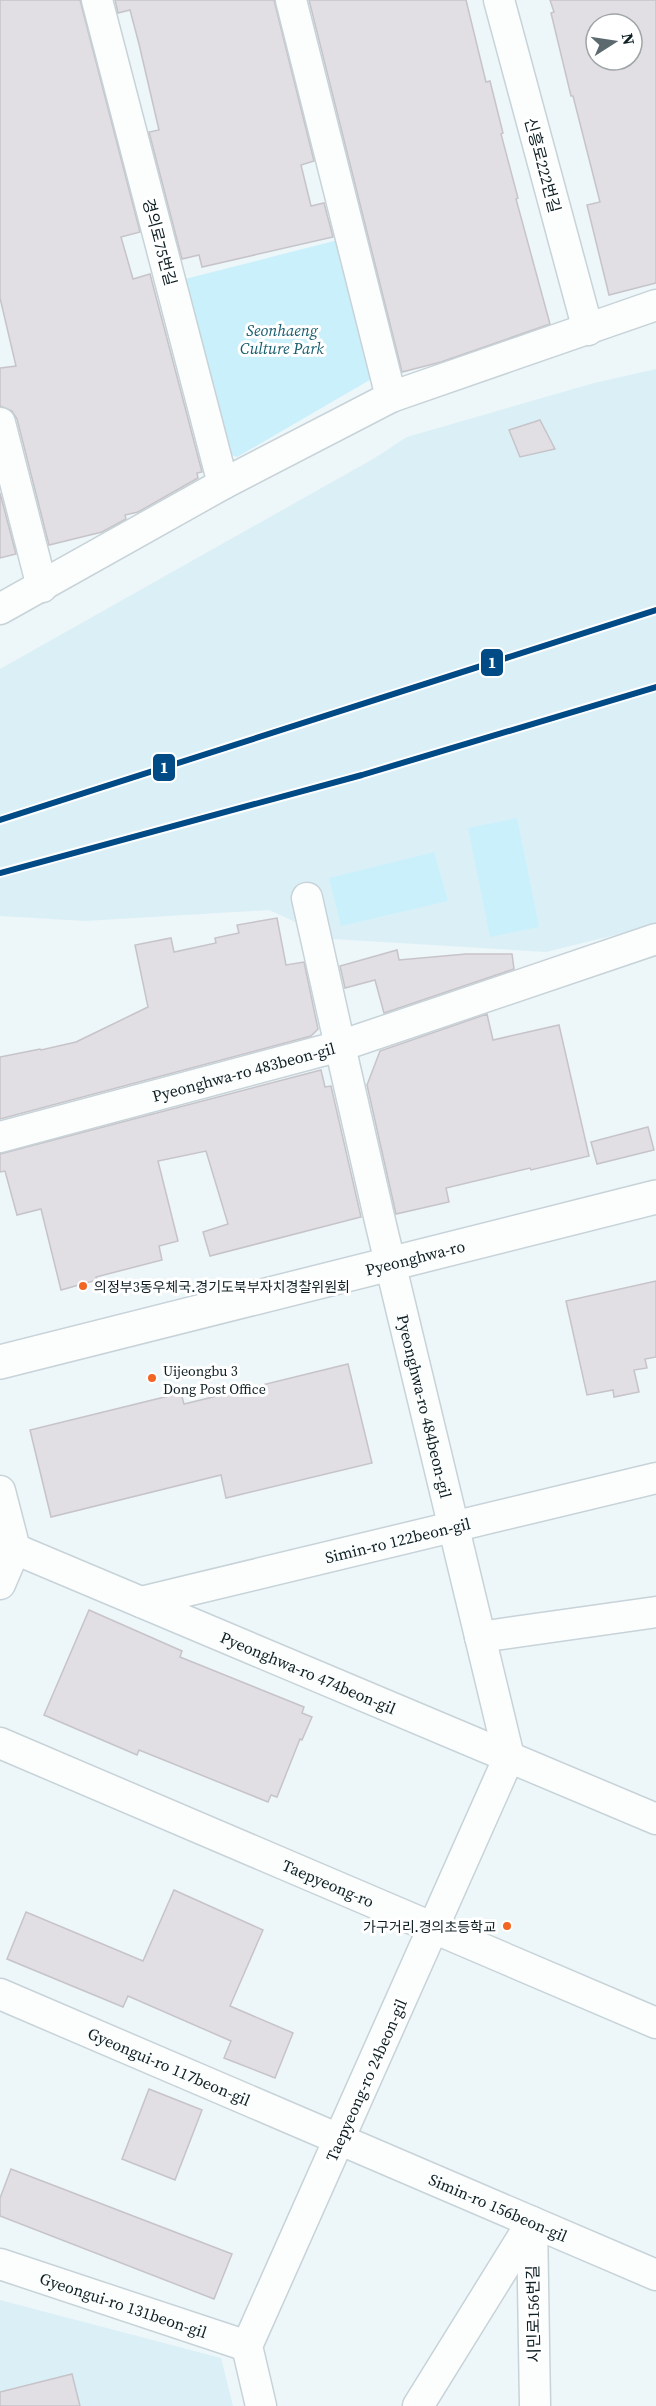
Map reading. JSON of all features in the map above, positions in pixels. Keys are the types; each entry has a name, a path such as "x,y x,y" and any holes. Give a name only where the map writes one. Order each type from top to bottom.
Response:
{"main road":[{"name":"Pyeonghwa-ro","path":"0,1362 656,1197"}],"street":[{"name":"경의로75번길","path":"97,0 224,484"},
{"path":"291,0 391,397"},
{"name":"신흥로222번길","path":"499,0 588,330"},
{"path":"0,609 224,484 391,397 656,305"},
{"path":"0,423 42,587"},
{"path":"307,898 340,1046 656,939"},
{"name":"Pyeonghwa-ro 483beon-gil","path":"0,1137 340,1046 391,1264"},
{"name":"Pyeonghwa-ro 484beon-gil","path":"391,1264 509,1757"},
{"name":"Simin-ro 122beon-gil","path":"141,1602 656,1478"},
{"path":"0,1491 15,1549 0,1584"},
{"name":"Pyeonghwa-ro 474beon-gil","path":"15,1549 656,1819"},
{"path":"480,1637 656,1612"},
{"name":"Taepyeong-ro","path":"0,1743 656,2023"},
{"name":"Taepyeong-ro 24beon-gil","path":"247,2346 509,1757"},
{"name":"Gyeongui-ro 117beon-gil","path":"0,1994 339,2139"},
{"name":"Simin-ro 156beon-gil","path":"339,2139 656,2275"},
{"path":"418,2406 532,2222"},
{"name":"시민로156번길","path":"532,2222 535,2406"},
{"name":"Gyeongui-ro 131beon-gil","path":"0,2264 247,2346"},
{"path":"247,2346 261,2406"}],"shaded area":[{"path":"656,369 656,925 546,952 333,939 269,910 85,921 0,916 0,669 373,459 407,437 594,383"},
{"path":"0,2300 221,2358 233,2406 0,2406"}],"green space":[{"name":"Seonhaeng Culture Park","path":"338,240 373,378 237,457 229,454 185,279"},
{"path":"517,818 539,927 490,937 468,828"},
{"path":"434,852 448,901 341,926 329,878"}],"building":[{"path":"0,0 80,0 140,232 121,237 133,279 150,274 202,472 197,473 198,478 138,512 125,515 126,519 102,532 49,545 17,419 12,411 0,406 0,368 16,366 0,298"},
{"path":"115,0 274,0 314,161 301,165 311,206 324,203 333,237 202,267 199,255 182,259 149,132 159,130 139,44 130,10 118,13"},
{"path":"309,0 466,0 486,82 490,81 518,198 516,199 550,324 441,362 402,372"},
{"path":"550,0 656,0 656,283 609,295 587,205 600,202 551,13 554,12"},
{"path":"540,420 555,449 520,457 509,430"},
{"path":"0,493 16,554 0,558"},
{"path":"277,918 286,965 304,962 318,1029 311,1036 0,1119 0,1057 76,1042 148,1007 135,945 171,938 174,952 216,943 215,938 239,933 237,925"},
{"path":"397,950 399,960 466,954 512,954 514,969 384,1013 375,980 345,988 340,966"},
{"path":"487,1014 493,1040 559,1025 589,1156 446,1188 449,1202 396,1214 367,1085 380,1051"},
{"path":"321,1070 325,1087 331,1086 361,1217 210,1256 203,1232 228,1224 206,1151 158,1161 178,1241 159,1246 162,1260 96,1277 97,1280 61,1290 41,1209 17,1215 5,1171 0,1172 0,1154"},
{"path":"648,1127 654,1150 597,1164 591,1142"},
{"path":"656,1281 656,1357 645,1359 647,1368 634,1370 639,1392 614,1397 613,1390 587,1395 566,1301"},
{"path":"348,1364 372,1463 226,1498 221,1475 51,1517 30,1430 181,1393 184,1404"},
{"path":"89,1610 182,1651 180,1657 304,1707 302,1713 312,1717 302,1740 300,1739 277,1797 271,1795 268,1802 139,1750 137,1755 44,1715"},
{"path":"174,1890 263,1930 230,2006 293,2033 275,2078 224,2058 231,2041 128,1996 123,2007 7,1959 26,1912 143,1961"},
{"path":"149,2089 202,2110 175,2180 122,2159"},
{"path":"11,2169 232,2254 214,2299 0,2216 0,2198"},
{"path":"72,2374 80,2406 0,2406 0,2392"}],"transit line":[{"name":"1","path":"0,820 656,610"},
{"name":"1","path":"0,873 362,775 656,687"}],"place":[{"name":"의정부3동우체국.경기도북부자치경찰위원회","path":"83,1286"},
{"name":"Uijeongbu 3 Dong Post Office","path":"152,1378"},
{"name":"가구거리.경의초등학교","path":"507,1926"}]}
